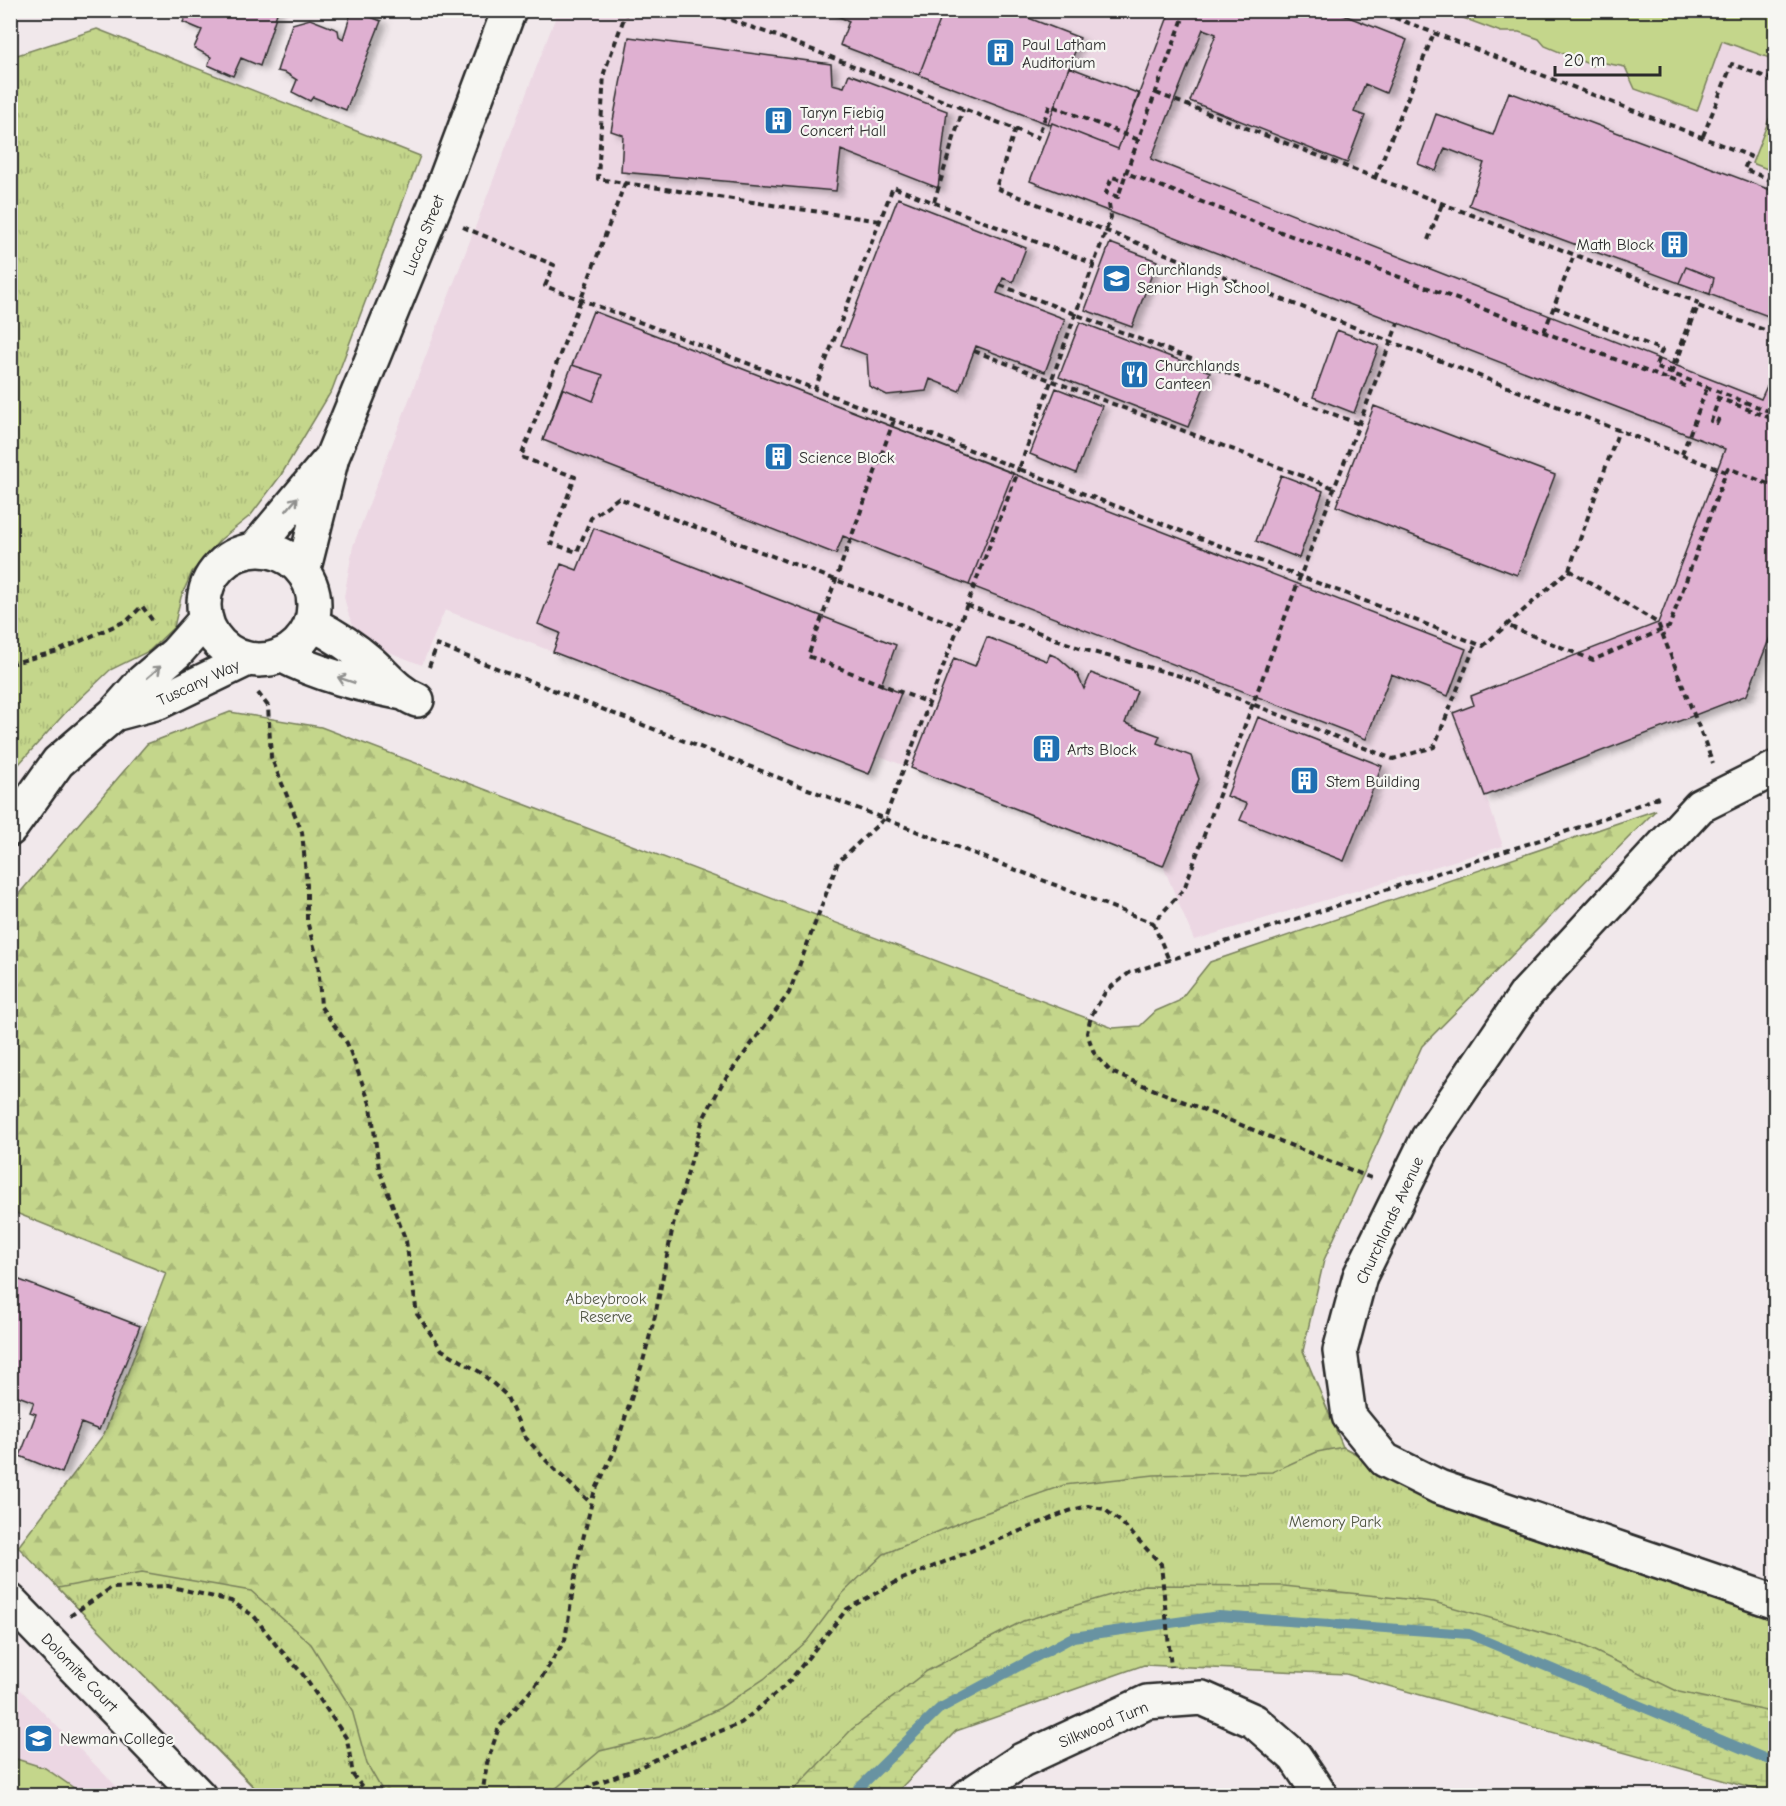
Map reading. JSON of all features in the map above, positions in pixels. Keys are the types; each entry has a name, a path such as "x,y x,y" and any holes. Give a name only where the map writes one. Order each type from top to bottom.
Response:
{"street":[{"name":"Lucca Street","path":"303,572 332,457 445,182 509,10"},
{"name":"Lucca Street","path":"255,549 332,457"},
{"path":"255,549 289,559 303,572 312,588 314,604 311,623 299,645 282,655 268,659 251,674 210,630 206,620 204,600 210,579 222,564 238,554 255,549"},
{"name":"Tuscany Way","path":"10,828 58,762 114,714 143,681 176,653 206,620"},
{"path":"311,623 335,636 368,661 415,690"},
{"path":"282,655 297,663 355,684 415,690"},
{"name":"Tuscany Way","path":"114,714 251,674"},
{"name":"Churchlands Avenue","path":"1776,768 1700,806 1526,994 1428,1138 1360,1276 1340,1351 1349,1416 1385,1460 1439,1487 1776,1602"},
{"name":"Dolomite Court","path":"10,1601 199,1796"},
{"name":"Silkwood Turn","path":"968,1796 1022,1760 1147,1702 1203,1698 1254,1721 1296,1757 1320,1796"}],"path":[{"path":"627,10 604,73 598,179 880,221"},
{"path":"701,10 777,36 1037,138 1050,105 1139,140"},
{"path":"1119,179 1112,177 1106,193 1118,197 1185,10"},
{"path":"1375,10 1750,156 1744,170 1776,182"},
{"path":"1375,178 1434,33"},
{"path":"1703,136 1732,64 1775,81"},
{"path":"1156,93 1697,302 1667,379"},
{"path":"934,202 963,109"},
{"path":"1015,129 996,188 1726,472"},
{"path":"1126,173 1688,387"},
{"path":"624,183 521,457 575,477 550,543 577,552 591,518 618,498 958,626"},
{"path":"815,389 893,187 1094,264"},
{"path":"482,1796 487,1763 499,1727 540,1680 565,1640 577,1564 594,1493 615,1450 643,1361 655,1316 674,1221 703,1119 722,1084 789,993 838,862 885,818 1019,469 1094,264 1111,217 1109,204"},
{"path":"1428,240 1442,204"},
{"path":"463,227 554,265 545,286 580,301 1483,646 1569,570 1619,430"},
{"path":"1544,332 1574,255"},
{"path":"1000,285 1359,424"},
{"path":"1672,374 1698,306 1776,334"},
{"path":"1554,307 1662,350 1655,368 1776,414"},
{"path":"1153,922 1184,889 1300,577 1398,323"},
{"path":"974,351 1334,488"},
{"path":"1682,454 1707,387"},
{"path":"1719,418 1717,423 1711,421 1718,398 1776,420"},
{"path":"894,420 808,656 929,703"},
{"path":"1506,625 1593,660 1669,627 1728,468 1776,487"},
{"path":"1569,570 1658,623 1713,763 1705,768"},
{"path":"967,605 1082,649 1180,676 1393,759 1434,747 1476,643"},
{"path":"10,664 58,651 128,620 142,606 176,653"},
{"path":"415,690 437,645 1153,922 1169,961"},
{"path":"251,674 268,706 271,757 302,832 308,885 307,921 318,961 321,1007 347,1043 371,1106 379,1168 406,1241 417,1314 442,1350 480,1372 506,1395 525,1437 554,1469 592,1503"},
{"path":"1402,1191 1111,1072 1094,1053 1087,1033 1092,1016 1106,991 1129,973 1583,826 1663,796 1700,806"},
{"path":"576,1796 592,1785 636,1769 683,1746 741,1723 787,1684 847,1609 900,1580 1069,1511 1088,1506 1104,1509 1121,1522 1161,1564 1168,1639"},
{"path":"43,1634 111,1588 168,1586 231,1601 254,1616 301,1672 347,1739 354,1774 369,1796"}],"shaded area":[{"name":"Churchlands Senior High School","path":"558,11 1775,11 1775,622 1747,695 1486,796 1503,846 1194,940 1163,866 877,755 869,774 445,610 422,665 371,645 356,632 344,597 353,546"},
{"name":"Newman College","path":"11,1680 125,1795 11,1795"}],"green space":[{"path":"1454,11 1775,11 1775,60 1722,41 1697,111 1635,89 1625,67 1600,62 1593,66 1545,46 1539,39 1519,32 1501,32 1458,16"},
{"path":"97,29 420,156 332,390 281,475 251,515 220,540 192,572 181,597 174,627 149,651 110,670 67,711 11,775 11,57"},
{"path":"1775,104 1775,172 1752,163"},
{"name":"Abbeybrook Reserve","path":"230,712 321,727 1113,1028 1140,1026 1156,1011 1179,1001 1210,962 1656,810 1422,1046 1324,1260 1303,1351 1343,1447 1295,1557 753,1795 261,1795 18,1547 104,1434 166,1273 11,1211 11,903 147,744"},
{"path":"1343,1447 1482,1522 1775,1614 1775,1795 1346,1674 1144,1665 956,1731 894,1795 753,1796 911,1625 1295,1557"},
{"name":"Memory Park","path":"1343,1447 1482,1522 1775,1614 1775,1713 1679,1692 1578,1643 1434,1602 1284,1586 1144,1585 1023,1621 927,1671 852,1729 789,1795 547,1796 600,1751 659,1737 720,1708 764,1679 807,1641 843,1593 884,1554 971,1518 1064,1485 1154,1475 1272,1472 1317,1452"},
{"path":"142,1572 251,1591 311,1644 352,1710 367,1764 385,1795 262,1795 58,1588"},
{"path":"10,1757 45,1768 84,1795 11,1795"}],"building":[{"path":"189,10 278,10 260,66 241,58 233,76 208,65 211,57 194,48 202,30 183,22"},
{"path":"352,10 381,21 346,110 313,97 310,101 292,92 297,80 286,73 277,71 292,24 310,19 338,30 339,36 343,39"},
{"name":"Paul Latham Auditorium","path":"823,10 1008,10 1080,38 1048,124 840,45 849,21"},
{"path":"823,10 944,10 919,75 840,45 849,21"},
{"name":"Paul Latham Auditorium","path":"944,10 1008,10 1080,38 1048,124 919,75"},
{"path":"1160,10 1331,10 1407,40 1386,93 1365,84 1354,112 1365,116 1347,163 1190,101 1216,34 1203,29 1151,159 1761,399 1776,366 1776,622 1747,695 1485,796 1453,713 1474,705 1471,696 1658,623 1725,449 1030,181 1052,123 1118,149 1169,14"},
{"name":"Taryn Fiebig Concert Hall","path":"629,37 831,64 832,84 844,87 849,74 947,111 938,188 841,150 836,191 621,172 623,135 611,131"},
{"path":"1069,67 1140,94 1118,149 1052,123 1048,124"},
{"name":"Math Block","path":"1509,92 1776,192 1776,319 1469,205 1484,163 1445,148 1436,171 1418,164 1436,114 1493,135"},
{"path":"898,198 1026,248 1013,282 1003,278 997,293 1065,319 1045,372 976,346 959,391 930,379 926,391 887,395 869,386 867,355 841,345"},
{"path":"1110,243 1157,261 1132,327 1085,310"},
{"path":"1686,267 1714,278 1710,294 1679,283"},
{"path":"593,311 1466,649 1448,696 1391,674 1366,739 843,536 836,554 543,440"},
{"name":"Science Block","path":"593,311 1013,473 969,585 843,536 836,554 543,440 562,388 593,401 603,375 572,365"},
{"name":"Churchlands Canteen","path":"1080,322 1210,372 1188,427 1059,377"},
{"path":"1337,330 1379,346 1354,413 1313,397"},
{"path":"1056,388 1102,406 1076,473 1030,454"},
{"path":"1374,406 1555,475 1517,575 1336,506"},
{"path":"1281,475 1323,491 1299,558 1256,541"},
{"path":"594,528 896,645 881,685 901,693 869,774 553,652 560,633 538,624 561,564 577,570"},
{"name":"Arts Block","path":"987,637 1047,661 1050,654 1059,658 1077,674 1084,689 1091,673 1137,691 1125,723 1160,736 1157,743 1191,756 1199,779 1163,866 911,768 954,658 975,666"},
{"name":"Stem Building","path":"1258,717 1382,766 1344,861 1240,820 1247,804 1227,796"},
{"path":"17,1279 140,1326 99,1430 81,1423 62,1473 20,1456 36,1414 30,1412 34,1402 10,1393 10,1297"}],"waterway":[{"path":"851,1796 939,1709 1073,1637 1219,1616 1469,1634 1776,1763"}],"place":[{"name":"Paul Latham Auditorium","path":"1001,53"},
{"name":"Taryn Fiebig Concert Hall","path":"779,121"},
{"name":"Math Block","path":"1675,244"},
{"name":"Churchlands Senior High School","path":"1116,278"},
{"name":"Churchlands Canteen","path":"1134,374"},
{"name":"Science Block","path":"778,457"},
{"name":"Arts Block","path":"1046,749"},
{"name":"Stem Building","path":"1305,781"},
{"name":"Newman College","path":"39,1738"}]}
